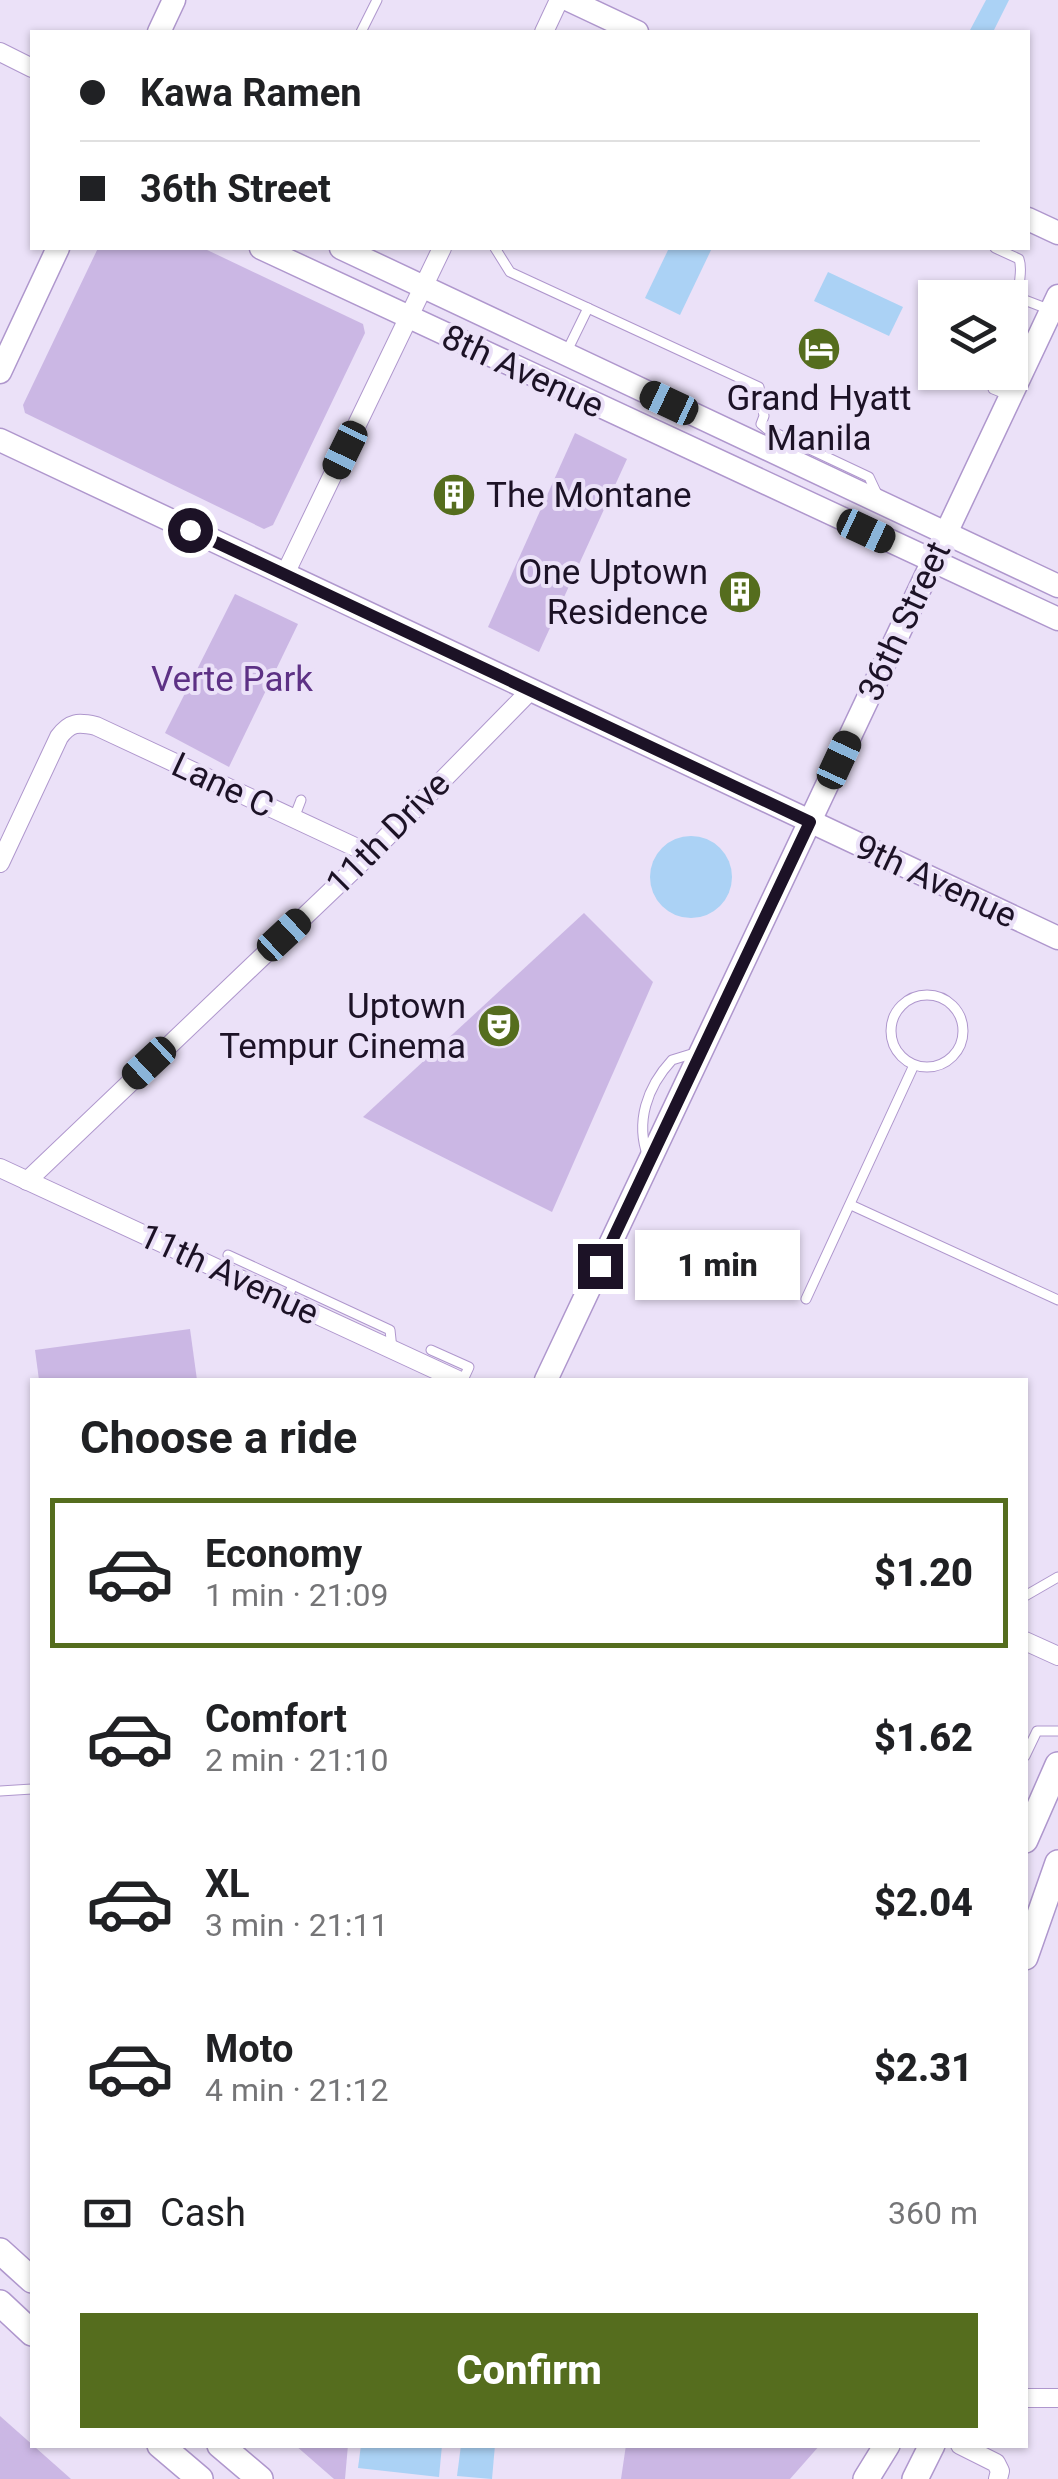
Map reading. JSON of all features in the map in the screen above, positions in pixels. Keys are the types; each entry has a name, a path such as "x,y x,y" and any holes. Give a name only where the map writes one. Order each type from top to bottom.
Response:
{"main road":[{"path":"1028,1833 1058,1765"},
{"path":"1028,1949 1058,1864"},
{"path":"0,2251 30,2278"},
{"path":"0,2303 30,2331"},
{"path":"164,2448 200,2479"},
{"path":"224,2448 260,2479"},
{"path":"866,2479 884,2448"},
{"path":"914,2479 930,2448"}],"street":[{"path":"160,30 174,0"},
{"path":"545,30 559,0"},
{"path":"569,0 634,30"},
{"path":"0,52 30,67"},
{"path":"1030,219 1058,233"},
{"path":"0,372 57,250"},
{"name":"8th Avenue","path":"265,250 1058,619"},
{"name":"8th Avenue","path":"345,250 1058,586"},
{"path":"285,574 441,250"},
{"name":"36th Street","path":"547,1378 1054,303"},
{"name":"9th Avenue","path":"0,440 1058,938"},
{"name":"11th Drive","path":"27,1180 370,854 530,691"},
{"name":"Lane C","path":"0,863 59,738 73,723 96,726 298,809 370,854"},
{"name":"11th Avenue","path":"0,1168 290,1293 392,1349 457,1378"},
{"path":"1028,1642 1058,1656"},
{"path":"1028,2398 1058,2398"},
{"path":"966,2448 996,2463 998,2479"}],"lane":[{"path":"362,30 377,0"},
{"path":"496,250 510,272 760,387 764,416 761,424 869,477 882,505"},
{"path":"999,250 1019,259 1022,268 1018,291 1022,299 1054,303"},
{"path":"566,355 588,308"},
{"path":"1028,347 1032,349"},
{"path":"995,390 1010,396"},
{"path":"941,997 961,1018 962,1039 952,1056 934,1066 914,1065 897,1051 892,1021 903,1003 912,998 941,997"},
{"path":"806,1299 914,1065"},
{"path":"851,1205 1058,1300"},
{"path":"228,1255 290,1293"},
{"path":"431,1350 469,1368 462,1378"},
{"path":"1028,1594 1058,1576"},
{"path":"1028,1749 1036,1730 1058,1731"},
{"path":"0,1791 30,1789"}],"green space":[{"path":"97,250 207,250 363,324 365,333 273,525 264,529 25,413 23,405"},
{"path":"575,433 627,459 539,652 488,627"},
{"name":"Verte Park","path":"235,594 298,624 229,767 165,733"},
{"path":"584,913 653,982 552,1212 363,1117"},
{"path":"190,1329 197,1378 39,1378 35,1350"},
{"path":"0,2416 30,2443 30,2448 36,2448 71,2479 0,2479"},
{"path":"298,2448 348,2448 345,2479 334,2479"},
{"path":"626,2448 817,2448 790,2479 621,2479"}],"water":[{"path":"986,0 1009,0 994,30 970,30"},
{"path":"668,250 711,250 680,315 645,298"},
{"path":"828,272 903,307 889,336 814,301"},
{"path":"691,836 707,839 720,848 729,861 729,893 720,906 707,915 691,918 675,915 662,906 653,893 650,877 653,861 662,848 675,839"},
{"path":"361,2448 442,2448 439,2477 358,2468"},
{"path":"461,2448 495,2448 492,2479 457,2476"}],"place":[{"name":"Grand Hyatt Manila","path":"819,349"},
{"name":"The Montane","path":"454,495"},
{"name":"One Uptown Residence","path":"740,592"},
{"name":"Uptown Tempur Cinema","path":"499,1026"}],"route":[{"path":"190,530 810,822 600,1266"}]}
